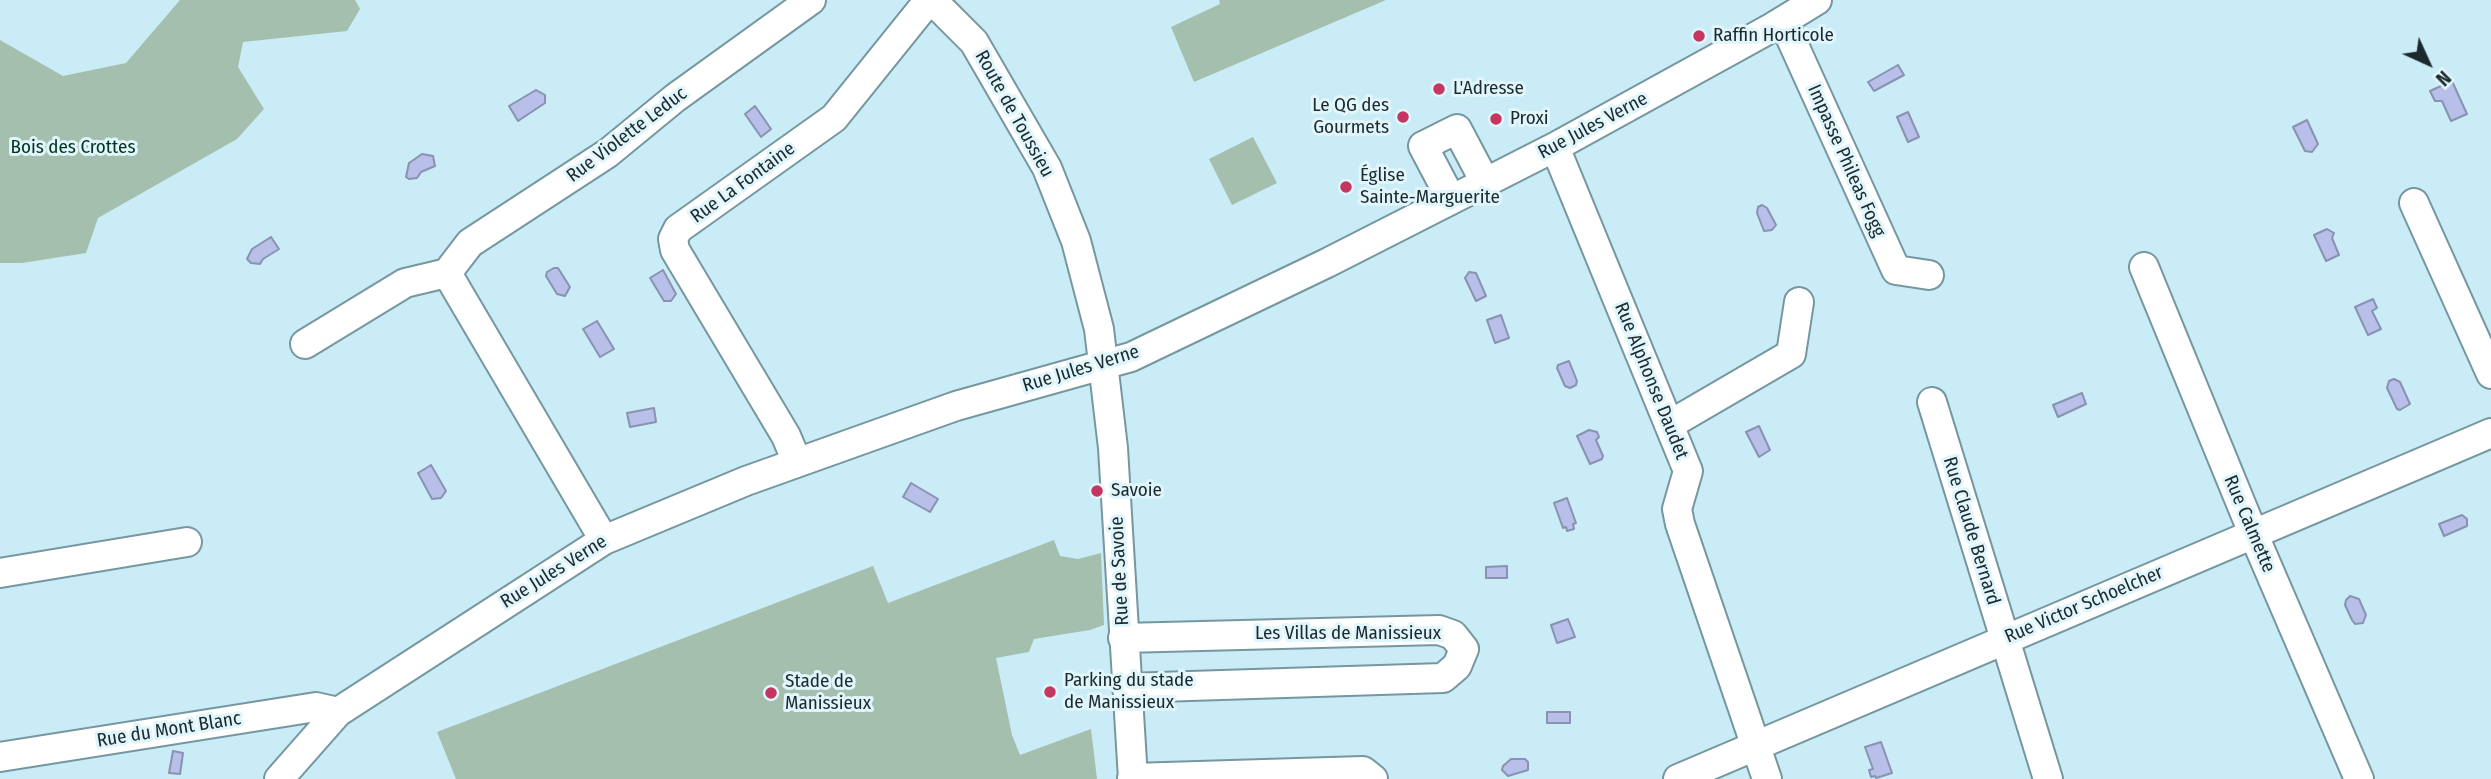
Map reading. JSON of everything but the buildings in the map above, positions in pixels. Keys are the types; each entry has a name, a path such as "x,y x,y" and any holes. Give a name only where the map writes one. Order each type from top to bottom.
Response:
{"street":[{"name":"Rue Violette Leduc","path":"447,273 470,243 608,153 675,98 811,0"},
{"name":"Route de Toussieu","path":"930,0 974,42 1047,168 1076,242 1099,329 1103,364"},
{"name":"Rue La Fontaine","path":"797,463 786,436 675,250 673,240 678,229 834,118 930,0"},
{"name":"Rue Jules Verne","path":"279,779 338,712 604,540 746,481 956,406 1140,352 1328,263 1555,147 1817,0"},
{"name":"Impasse Phileas Fogg","path":"1783,21 1896,270 1929,275"},
{"path":"1451,199 1423,146 1457,129 1485,182"},
{"name":"Rue Alphonse Daudet","path":"1555,147 1688,471 1677,509 1680,524 1767,779"},
{"path":"2414,204 2491,373"},
{"name":"Rue Calmette","path":"2144,267 2253,533 2359,779"},
{"path":"305,344 405,283 447,273 604,540"},
{"path":"1669,425 1791,354 1799,302"},
{"name":"Rue de Savoie","path":"1103,364 1113,447 1133,778"},
{"name":"Rue Claude Bernard","path":"1932,402 2048,779"},
{"name":"Rue Victor Schoelcher","path":"1678,779 2491,433"},
{"path":"0,573 187,542"},
{"name":"Les Villas de Manissieux","path":"1123,638 1439,630 1453,635 1464,649 1457,666 1443,677 1127,688"},
{"name":"Rue du Mont Blanc","path":"0,757 316,707 338,712"},
{"path":"1133,778 1363,771 1373,779"}],"green space":[{"name":"Bois des Crottes","path":"180,0 355,0 360,9 347,31 243,42 238,67 264,109 237,139 98,218 86,253 22,263 0,263 0,40 63,76 126,63"},
{"path":"1219,0 1386,0 1194,82 1171,27 1220,4"},
{"path":"1253,137 1277,183 1232,205 1209,159"},
{"name":"Stade de Manissieux","path":"1054,540 1060,556 1078,559 1101,553 1104,625 1090,630 1034,639 1029,652 996,658 1012,735 1020,755 1091,729 1097,779 456,779 437,732 873,566 888,603"}],"water":[{"path":"1898,65 1904,75 1874,91 1868,82"},
{"path":"2452,81 2467,114 2451,121 2442,101 2435,101 2430,91"},
{"path":"536,90 545,95 545,103 518,121 509,106"},
{"path":"755,106 771,129 761,137 745,114"},
{"path":"1908,112 1919,137 1908,142 1897,117"},
{"path":"2307,120 2318,144 2312,152 2305,151 2293,127"},
{"path":"422,154 433,156 435,166 421,172 417,178 409,179 406,177 409,163"},
{"path":"1762,205 1767,208 1776,225 1772,230 1764,231 1757,213 1758,207"},
{"path":"2327,229 2334,233 2332,238 2339,255 2326,261 2314,235"},
{"path":"271,237 279,249 260,264 251,263 247,259 252,249"},
{"path":"558,268 570,287 565,296 557,294 546,276 547,272"},
{"path":"663,270 676,294 671,301 664,301 650,278"},
{"path":"1469,272 1476,273 1486,296 1476,301 1465,278"},
{"path":"2373,299 2377,308 2372,311 2381,329 2368,335 2355,307"},
{"path":"1501,315 1509,338 1495,343 1487,320"},
{"path":"597,321 614,349 600,357 583,329"},
{"path":"1569,361 1577,381 1576,385 1570,388 1565,386 1557,368"},
{"path":"2394,379 2400,382 2410,404 2400,410 2387,388 2389,381"},
{"path":"2082,393 2086,404 2058,417 2053,405"},
{"path":"654,408 656,422 630,427 627,413"},
{"path":"1759,426 1770,450 1759,457 1746,432"},
{"path":"1589,430 1597,432 1599,437 1596,440 1603,456 1590,464 1577,436"},
{"path":"431,465 446,491 441,498 432,499 418,473"},
{"path":"911,483 938,499 930,512 903,497"},
{"path":"1567,498 1576,523 1573,524 1574,529 1567,531 1566,527 1563,528 1554,503"},
{"path":"2462,515 2467,519 2467,526 2444,536 2439,524"},
{"path":"1507,566 1507,578 1486,578 1486,567"},
{"path":"2350,596 2359,599 2366,615 2363,623 2355,624 2352,620 2345,605"},
{"path":"1568,619 1575,637 1557,643 1551,625"},
{"path":"1547,712 1570,712 1570,723 1547,723"},
{"path":"1881,742 1892,773 1871,777 1869,770 1873,769 1865,747"},
{"path":"173,751 183,753 180,774 169,773"},
{"path":"1511,759 1525,759 1528,762 1528,770 1508,776 1502,770"}],"place":[{"name":"Raffin Horticole","path":"1699,36"},
{"name":"L'Adresse","path":"1439,89"},
{"name":"Le QG des Gourmets","path":"1403,117"},
{"name":"Proxi","path":"1496,119"},
{"name":"Église Sainte-Marguerite","path":"1346,187"},
{"name":"Savoie","path":"1097,491"},
{"name":"Parking du stade de Manissieux","path":"1050,692"},
{"name":"Stade de Manissieux","path":"771,693"}]}
